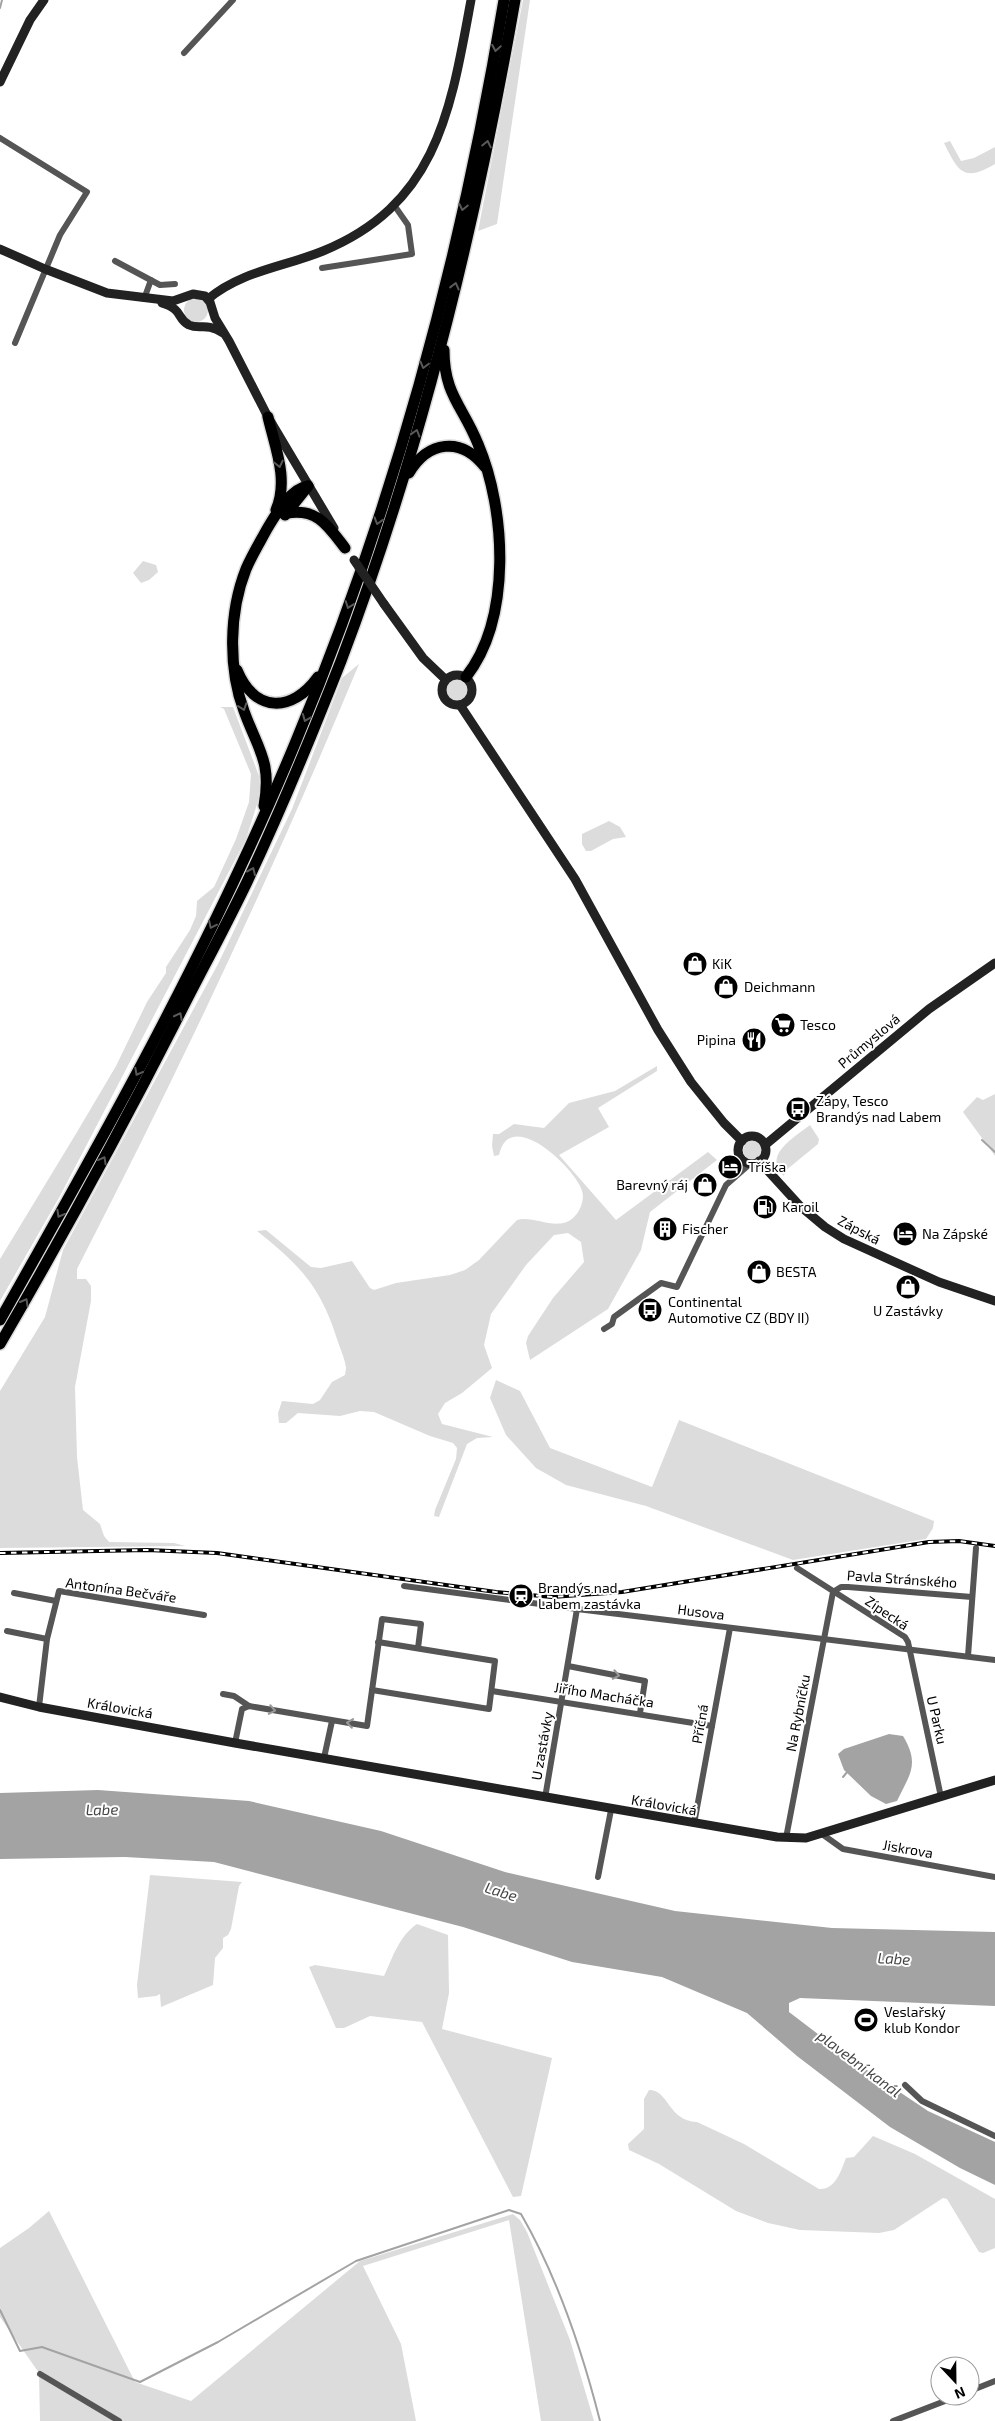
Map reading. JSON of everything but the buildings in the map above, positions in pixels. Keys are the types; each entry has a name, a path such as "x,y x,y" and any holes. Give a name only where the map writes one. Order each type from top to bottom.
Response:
{"highway":[{"path":"0,1320 161,1029 256,834 330,656 371,542 431,340 489,85 504,0"},
{"path":"0,1344 47,1264 129,1113 247,882 306,748 342,659 397,497 444,333 474,208 515,0"},
{"path":"444,333 444,370 449,389 477,442 490,475 498,513 500,568 498,594 484,644 477,662 466,677"},
{"path":"268,417 282,480 280,500 272,521"},
{"path":"397,497 415,462 426,453 440,447 455,447 470,454 484,465 490,475"},
{"path":"256,834 264,804 267,771 263,754 240,699 234,659 236,607 246,570 272,521 295,492 308,486"},
{"path":"262,538 287,513 308,486"},
{"path":"287,513 303,511 314,514 345,548"},
{"path":"234,659 243,682 254,695 264,701 280,704 290,702 303,694 320,674 330,656"}],"main road":[{"path":"0,82 30,20 44,0"},
{"path":"208,299 236,280 293,262 337,245 374,222 394,205 426,164 444,125 454,89 471,0"},
{"path":"0,249 97,290 146,299 173,301 197,294 208,299 215,318 268,417 345,548 423,658 445,679"},
{"path":"181,316 180,306 186,297"},
{"path":"146,299 176,308 189,325 211,326 225,334"},
{"path":"202,325 210,319 212,310"},
{"path":"455,674 466,677 472,691 468,700 460,705 450,704 443,698 441,688 445,679 455,674"},
{"path":"460,705 575,880 658,1030 691,1082 724,1123 742,1141"},
{"name":"Průmyslová","path":"765,1145 929,1009 995,963"},
{"path":"754,1136 761,1139 765,1145 765,1155 755,1162 741,1157 739,1150 742,1141 754,1136"},
{"name":"Zápská","path":"755,1162 791,1198 819,1222 864,1250 939,1282 995,1301"},
{"name":"Královická","path":"0,1697 39,1707 235,1743 611,1810 786,1838 806,1838 822,1834 995,1780"}],"street":[{"path":"184,53 233,0"},
{"path":"0,138 87,192 60,235 14,343"},
{"path":"322,268 412,254 408,225 394,205"},
{"path":"115,261 160,285 175,284"},
{"path":"146,299 150,280"},
{"path":"740,1171 741,1157"},
{"path":"604,1329 612,1324 614,1317 661,1283 677,1287 726,1185 740,1171 755,1162"},
{"path":"968,1656 976,1548"},
{"name":"Zípecká","path":"797,1568 905,1637 908,1649"},
{"name":"Husova","path":"404,1586 995,1660"},
{"name":"Pavla Stránského","path":"833,1592 841,1587 848,1587 972,1597"},
{"name":"Antonína Bečváře","path":"39,1707 47,1639 59,1591 204,1615"},
{"name":"Na Rybníčku","path":"786,1838 833,1592"},
{"path":"14,1593 56,1601"},
{"name":"U zastávky","path":"545,1798 563,1701 577,1609"},
{"path":"223,1694 234,1696 249,1706 367,1726 382,1619 421,1624 418,1648"},
{"name":"Příčná","path":"694,1824 730,1628"},
{"path":"8,1631 47,1639"},
{"path":"372,1690 489,1709 492,1691 495,1661 378,1642"},
{"name":"U Parku","path":"908,1649 941,1797"},
{"path":"568,1666 645,1681 640,1714"},
{"name":"Jiřího Macháčka","path":"492,1691 712,1726"},
{"path":"235,1743 242,1709 249,1706"},
{"path":"324,1758 332,1721"},
{"path":"598,1877 611,1810"},
{"name":"Jiskrova","path":"822,1834 843,1849 995,1877"},
{"path":"905,2085 922,2101 995,2136"},
{"path":"40,2374 119,2421"},
{"path":"980,2387 995,2380"},
{"path":"893,2421 932,2406"}],"shaded area":[{"path":"523,0 530,0 497,224 478,231"},
{"path":"950,141 961,161 974,158 995,147 995,164 976,173 963,171 953,161 944,143"},
{"path":"196,298 205,301 208,310 205,319 196,322 187,319 184,310 187,301"},
{"path":"143,561 156,565 158,572 149,580 141,583 133,573"},
{"path":"359,664 293,818 189,1045 77,1269 77,1279 86,1279 91,1286 91,1301 75,1387 77,1457 83,1510 100,1524 104,1536 109,1542 174,1543 185,1546 0,1548 0,1391 45,1317 63,1250 218,964 292,809 342,678"},
{"path":"457,677 465,681 469,689 465,697 457,701 449,697 445,689 449,681"},
{"path":"220,707 233,707 259,776 260,795 246,839 60,1196 0,1301 0,1259 116,1066 147,1002 166,973 166,967 190,930 196,916 197,901 214,887 236,839 249,802 251,774 224,709"},
{"path":"609,821 620,827 626,837 613,839 591,851 586,851 582,844 582,834"},
{"path":"657,1066 657,1071 598,1108 609,1127 559,1155 616,1220 708,1152 717,1160 650,1212 641,1250 608,1309 530,1360 526,1343 528,1336 553,1298 584,1262 581,1242 568,1233 554,1235 526,1265 491,1314 484,1345 492,1368 462,1393 445,1403 438,1414 442,1424 493,1437 477,1438 467,1444 439,1517 434,1516 435,1510 456,1459 457,1448 453,1443 430,1436 374,1412 360,1411 340,1416 298,1413 286,1423 279,1423 278,1413 282,1401 313,1404 320,1400 332,1382 345,1375 346,1368 331,1323 317,1292 286,1255 257,1231 266,1230 311,1267 321,1268 352,1261 370,1288 374,1290 396,1283 450,1275 465,1270 479,1260 517,1220 524,1219 560,1224 567,1222 576,1215 582,1201 583,1194 577,1181 568,1169 543,1146 529,1139 516,1137 506,1141 499,1155 494,1156 492,1146 493,1134 499,1134 514,1124 544,1128 569,1103 615,1091"},
{"path":"995,1094 995,1156 963,1112 977,1097 983,1100"},
{"path":"810,1125 819,1139 818,1144 785,1171 784,1176 778,1168 779,1154 789,1141"},
{"path":"753,1140 760,1143 763,1150 760,1157 753,1160 746,1157 743,1150 746,1143"},
{"path":"496,1380 520,1391 550,1448 652,1487 679,1420 934,1521 933,1528 926,1539 793,1560 646,1506 566,1485 536,1468 506,1435 490,1398"},
{"path":"150,1875 242,1882 239,1886 231,1929 228,1935 223,1938 223,1948 215,1958 213,1985 161,2007 160,1994 138,1998 137,1985"},
{"path":"417,1924 448,1935 449,1993 442,2029 552,2058 521,2196 513,2197 422,2022 370,2016 344,2028 336,2028 309,1967 315,1965 384,1976 401,1941"},
{"path":"649,2090 656,2091 661,2095 680,2117 697,2122 744,2144 819,2189 834,2183 846,2158 854,2157 873,2136 915,2154 995,2199 995,2248 983,2253 979,2252 947,2199 943,2198 894,2230 879,2233 800,2230 768,2223 736,2211 659,2164 629,2150 628,2144 644,2129 644,2099"},
{"path":"49,2211 135,2382 191,2401 360,2261 513,2214 520,2220 527,2232 570,2340 594,2421 541,2421 509,2220 363,2266 401,2344 416,2421 40,2421 39,2373 0,2317 0,2248 29,2228"}],"water":[{"path":"889,1734 903,1736 911,1754 912,1762 909,1776 897,1801 886,1804 871,1796 844,1770 838,1754 844,1749"},
{"name":"Labe","path":"98,1790 249,1801 381,1831 505,1872 675,1911 832,1928 995,1932 995,2006 800,1998 789,2003 789,2012 852,2060 928,2111 995,2142 995,2185 960,2168 890,2127 797,2056 747,2013 662,1977 572,1962 463,1927 214,1862 125,1857 0,1859 0,1793"}],"waterway":[{"path":"0,8 2,0"},
{"path":"982,1140 995,1152"},
{"path":"843,1777 848,1771"},
{"path":"0,2310 20,2351 42,2347 140,2382 218,2342 356,2261 509,2210 521,2214 558,2289 577,2341 600,2421"}],"railway":[{"path":"0,1553 147,1550 217,1553 496,1592 552,1597 622,1592 929,1542 959,1541 995,1546"}],"place":[{"name":"KiK","path":"695,964"},
{"name":"Deichmann","path":"726,987"},
{"name":"Tesco","path":"783,1025"},
{"name":"Pipina","path":"754,1040"},
{"name":"Zápy, Tesco Brandýs nad Labem","path":"798,1109"},
{"name":"Tříška","path":"730,1167"},
{"name":"Barevný ráj","path":"705,1185"},
{"name":"Karoil","path":"765,1207"},
{"name":"Fischer","path":"665,1229"},
{"name":"Na Zápské","path":"905,1234"},
{"name":"BESTA","path":"759,1272"},
{"name":"U Zastávky","path":"908,1287"},
{"name":"Continental Automotive CZ (BDY II)","path":"650,1310"},
{"name":"Brandýs nad Labem zastávka","path":"521,1596"},
{"name":"Veslařský klub Kondor","path":"866,2020"}],"water label":[{"name":"plavební kanál","path":"859,2064"}]}
